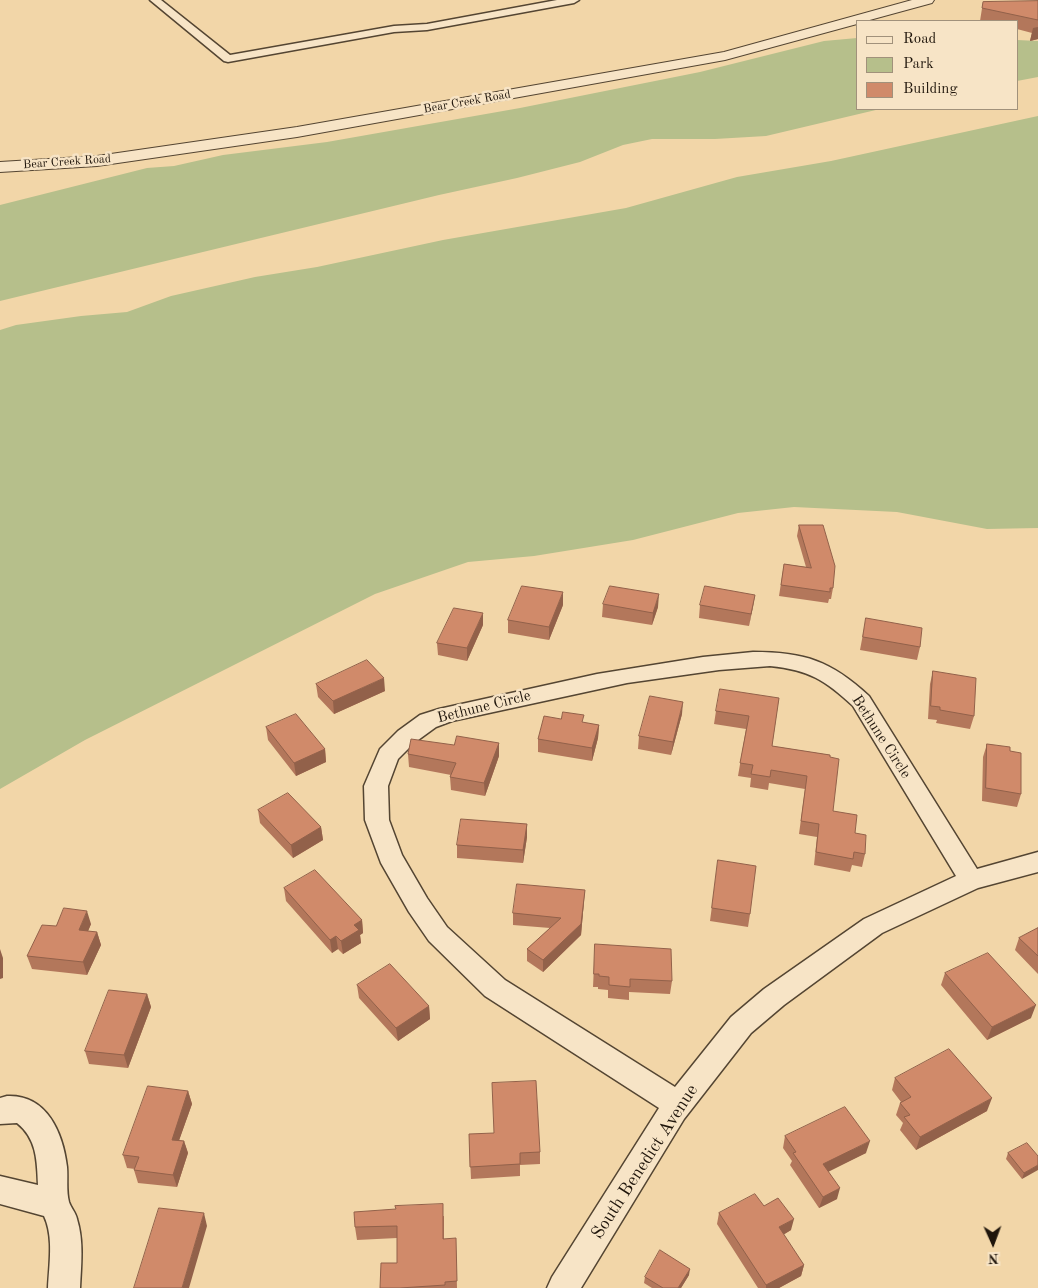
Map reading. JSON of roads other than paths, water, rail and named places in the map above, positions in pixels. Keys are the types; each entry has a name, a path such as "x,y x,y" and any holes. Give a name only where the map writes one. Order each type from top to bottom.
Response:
{"street":[{"path":"154,0 228,59 394,29 427,27 574,0"},
{"name":"Bear Creek Road","path":"856,20 927,0"},
{"name":"Bear Creek Road","path":"0,167 97,162 297,132 716,58 856,20"},
{"name":"Bethune Circle","path":"678,1105 501,992 438,934 418,905 390,856 377,820 376,786 388,755 406,737 428,721 447,714 572,685 743,659 779,660 818,668 842,682 861,701 971,880"},
{"name":"South Benedict Avenue","path":"564,1288 678,1105 741,1025 774,997 872,926 971,880 1038,862"},
{"path":"0,1111 19,1110 32,1117 43,1130 54,1176 54,1204 62,1219 65,1247 64,1288"},
{"path":"0,1190 54,1204"}]}
